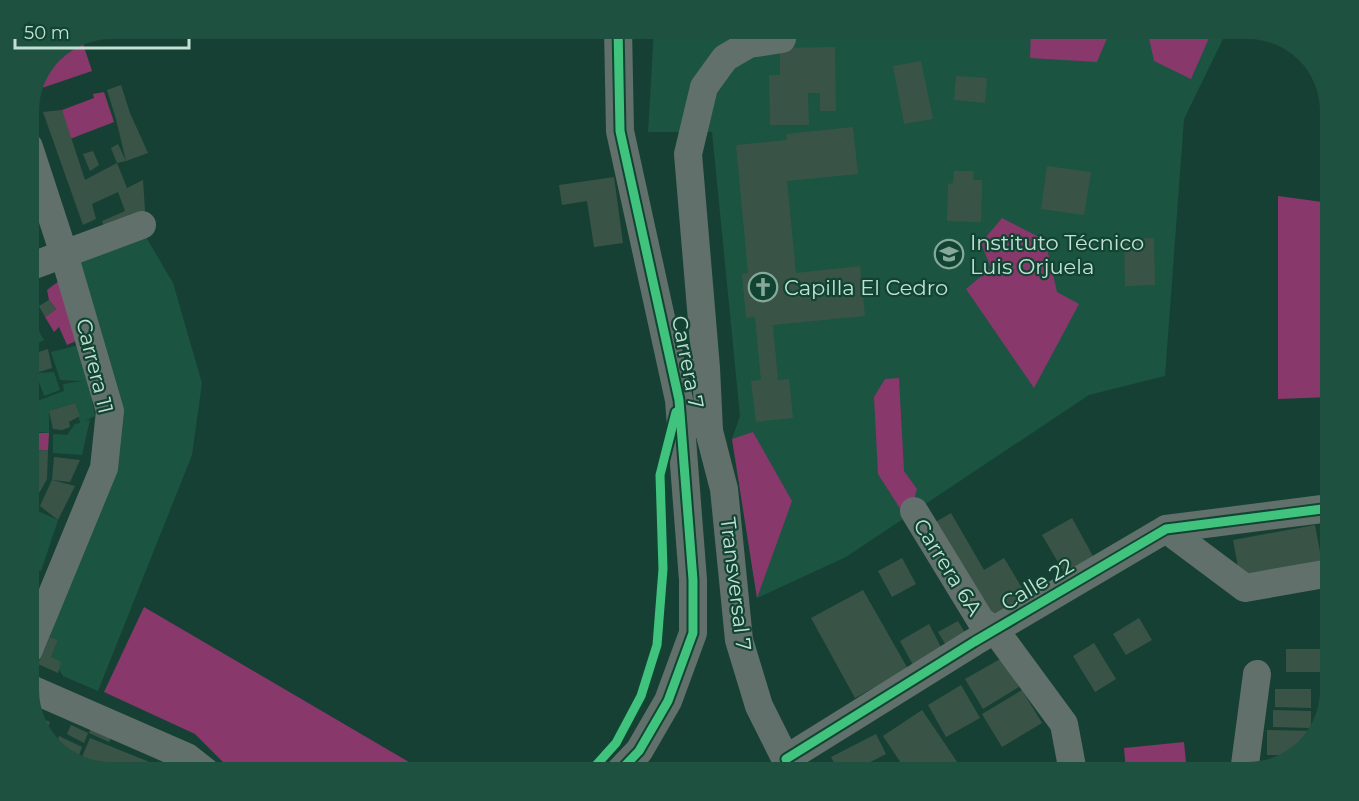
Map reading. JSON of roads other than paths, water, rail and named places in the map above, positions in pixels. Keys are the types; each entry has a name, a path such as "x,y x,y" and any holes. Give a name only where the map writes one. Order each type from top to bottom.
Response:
{"street":[{"name":"Carrera 7","path":"618,39 620,131 680,400 693,580 693,633 668,701 639,751 629,762"},
{"path":"709,431 688,154 704,87 725,58 749,44 782,39"},
{"name":"Carrera 11","path":"39,178 110,411 104,468 39,626"},
{"path":"39,263 142,225"},
{"name":"Transversal 7","path":"680,400 709,431 724,489 740,640 759,706 787,762"},
{"name":"Calle 22","path":"795,762 994,630 1166,529 1320,509"},
{"name":"Carrera 6A","path":"914,511 981,621 994,630 1064,724 1071,762"},
{"path":"1166,529 1245,588 1320,575"},
{"path":"1245,762 1257,674"},
{"path":"39,692 187,757 193,762"}],"place":[{"name":"Instituto Técnico Luis Orjuela","path":"949,254"},
{"name":"Capilla El Cedro","path":"763,287"}]}
